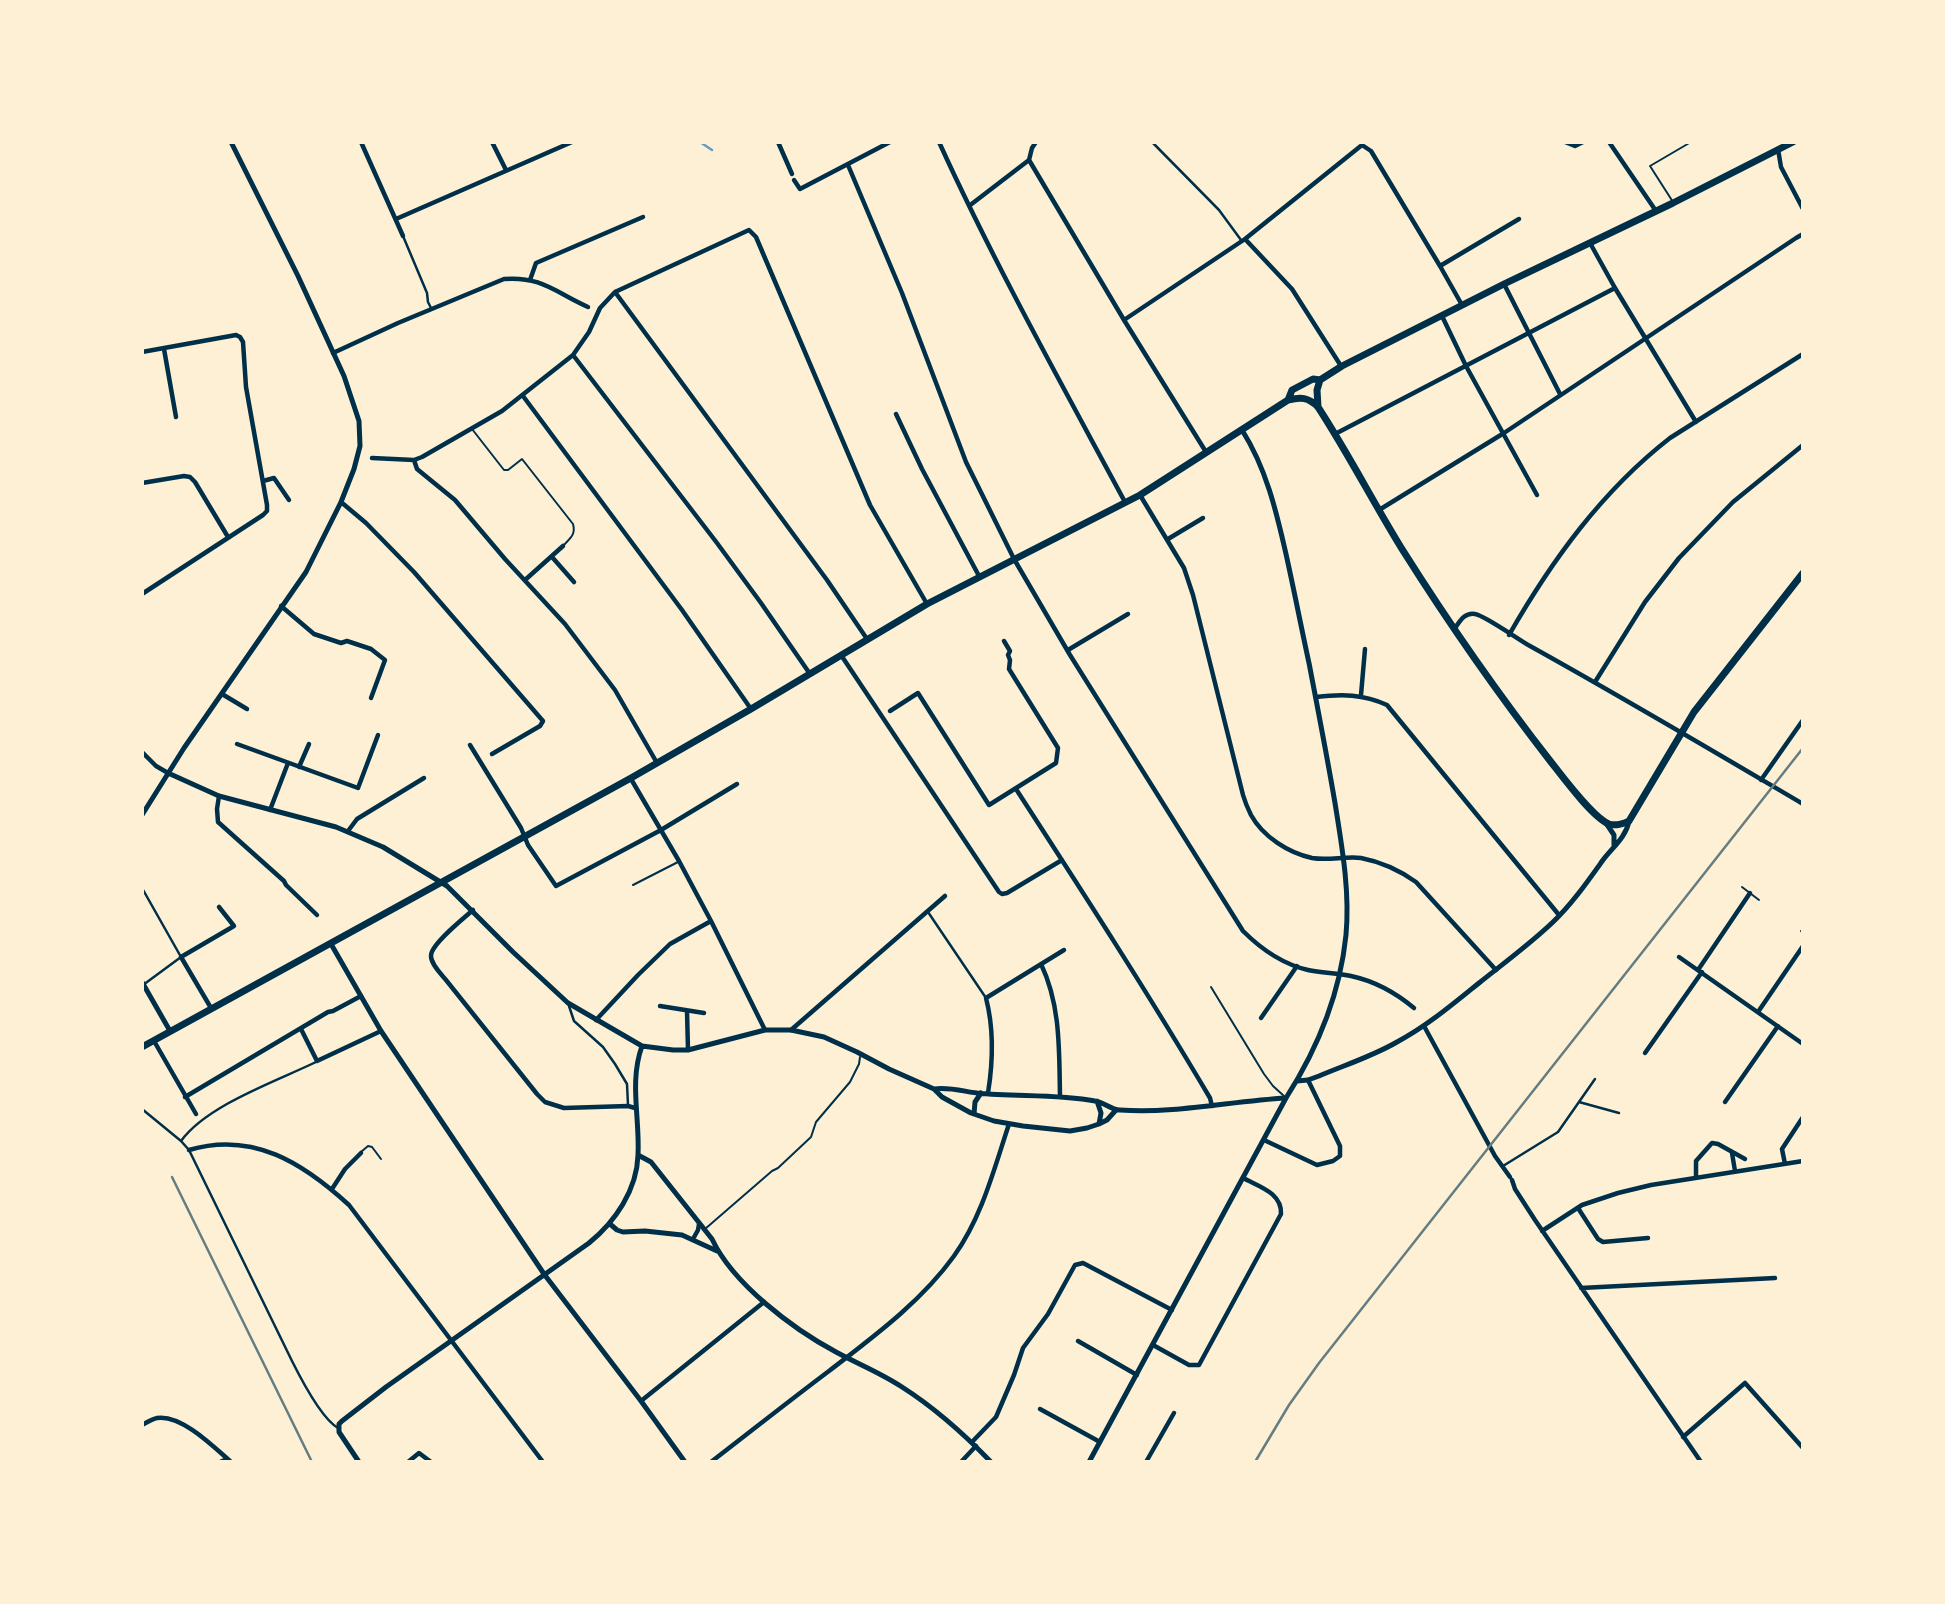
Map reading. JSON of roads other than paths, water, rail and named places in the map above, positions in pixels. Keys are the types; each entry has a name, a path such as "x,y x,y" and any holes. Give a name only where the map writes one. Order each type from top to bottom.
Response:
{"highway":[{"path":"1288,400 1293,390 1312,379 1320,380 1342,366 1462,305 1793,142"},
{"path":"1318,407 1317,390 1320,380"},
{"path":"142,1047 631,778 927,604 1140,495 1288,400 1307,398 1318,407 1379,510 1462,639 1571,788 1606,823 1625,824 1629,821 1693,712 1803,573"}],"street":[{"path":"142,815 306,572 341,502 357,457 360,436 359,421 344,376 231,142"},
{"path":"361,142 432,309"},
{"path":"492,142 506,170"},
{"path":"396,219 572,142"},
{"path":"778,142 800,189 890,142"},
{"path":"939,142 1030,326 1125,503"},
{"path":"969,206 1029,160 1036,142"},
{"path":"1152,142 1292,289 1342,366"},
{"path":"1354,142 1358,148"},
{"path":"1565,142 1575,146 1583,142"},
{"path":"1609,142 1656,211"},
{"path":"1124,320 1243,240 1362,145 1370,146 1462,305"},
{"path":"1778,149 1781,167 1803,209"},
{"path":"1029,160 1207,453"},
{"path":"848,165 902,293 966,462 1014,559 1243,930 1257,945 1273,956 1297,966 1366,980 1384,988 1414,1008"},
{"path":"530,280 536,263 643,217"},
{"path":"1440,266 1519,219"},
{"path":"372,458 414,460 502,411 573,355 589,332 600,308 615,292 750,231 790,315 862,489 927,604"},
{"path":"1379,510 1504,433 1803,234"},
{"path":"1590,243 1696,422"},
{"path":"333,354 386,328 498,281 514,278 543,284 589,308"},
{"path":"1504,284 1560,394"},
{"path":"1335,434 1615,288"},
{"path":"615,292 867,639"},
{"path":"1442,316 1466,366 1537,495"},
{"path":"142,352 236,335 240,337 243,342 246,387 267,511 142,594"},
{"path":"164,349 176,418"},
{"path":"1509,635 1548,571 1588,517 1654,450 1803,354"},
{"path":"573,355 730,561 810,674"},
{"path":"523,396 682,610 751,709"},
{"path":"896,414 979,576"},
{"path":"1089,1462 1297,1081 1331,1009 1340,975 1347,916 1344,857 1316,698 1277,518 1261,465 1242,430"},
{"path":"1595,682 1645,602 1679,558 1733,502 1803,445"},
{"path":"414,460 417,469 455,500 524,581 565,624 615,691 657,763"},
{"path":"142,483 190,477 228,537"},
{"path":"263,481 274,478 289,500"},
{"path":"1140,495 1184,568 1243,795 1251,816 1263,832 1293,851 1314,858 1362,858 1401,871 1416,882 1496,970"},
{"path":"341,502 370,526 414,572 543,721 540,726 480,761"},
{"path":"1168,539 1203,518"},
{"path":"524,581 563,546"},
{"path":"552,557 574,582"},
{"path":"281,606 314,634 371,649 385,660 371,698"},
{"path":"1068,650 1128,614"},
{"path":"1455,628 1466,615 1480,615 1509,635 1595,682 1803,804"},
{"path":"890,711 918,693 989,805 1016,789 1056,763 1058,748 1009,669 1010,651 1004,641"},
{"path":"1361,695 1365,649"},
{"path":"841,655 999,892 1007,893 1062,860"},
{"path":"222,694 247,709"},
{"path":"1316,698 1361,695 1387,705 1559,915"},
{"path":"1764,781 1803,720"},
{"path":"237,744 358,788 378,736"},
{"path":"299,767 309,744"},
{"path":"470,745 556,886 661,830 737,784"},
{"path":"142,751 156,766 219,796 348,831 383,847 447,886 513,953 568,1003 642,1046 688,1050 765,1030 791,1030 824,1037 934,1089 942,1097 974,1114 1009,1124 1070,1131 1099,1124 1116,1110"},
{"path":"270,810 288,763"},
{"path":"348,831 358,819 424,778"},
{"path":"631,778 711,921 765,1030"},
{"path":"1016,789 1197,1075 1212,1106"},
{"path":"219,796 218,822 284,881 317,915"},
{"path":"1297,1081 1308,1080 1397,1043 1424,1026 1496,970 1559,915 1626,832 1629,821"},
{"path":"1606,823 1614,835 1614,845"},
{"path":"142,888 211,1008"},
{"path":"1645,1053 1750,893"},
{"path":"791,1030 945,896"},
{"path":"170,1031 142,984 234,926 219,907"},
{"path":"473,910 431,951 433,963 446,980 545,1102 564,1108 632,1107"},
{"path":"928,912 986,998 990,1012 992,1036 985,1093 975,1102 974,1114"},
{"path":"596,1021 670,944 711,921"},
{"path":"331,944 383,1032 544,1274 685,1462"},
{"path":"1758,1012 1803,946"},
{"path":"986,998 1064,950"},
{"path":"1679,957 1803,1044"},
{"path":"1041,964 1049,981 1056,1012 1060,1096"},
{"path":"1261,1018 1297,966"},
{"path":"185,1097 328,1012 334,1012 361,996"},
{"path":"338,1428 342,1421 386,1387 589,1243 610,1224 629,1192 638,1155 627,1084 603,1047 574,1021 568,1003"},
{"path":"660,1006 704,1013"},
{"path":"687,1011 688,1050"},
{"path":"1424,1026 1515,1189 1701,1462"},
{"path":"1725,1102 1778,1026"},
{"path":"301,1029 317,1061"},
{"path":"181,1141 202,1120 241,1096 383,1032"},
{"path":"154,1040 196,1114"},
{"path":"632,1107 636,1065 642,1046"},
{"path":"1503,1166 1558,1132 1595,1079"},
{"path":"1264,1140 1317,1166 1340,1156 1340,1146 1308,1080"},
{"path":"934,1089 1060,1096 1105,1103 1116,1110 1171,1110 1286,1098"},
{"path":"1097,1101 1101,1113 1099,1124"},
{"path":"1579,1102 1619,1113"},
{"path":"142,1109 189,1150 306,1388 330,1422 338,1428 340,1436 359,1462"},
{"path":"1785,1164 1782,1149 1803,1117"},
{"path":"711,1462 878,1333 920,1294 954,1256 974,1222 1009,1124"},
{"path":"1696,1178 1696,1161 1712,1143 1745,1159"},
{"path":"189,1150 227,1145 257,1148 297,1164 332,1189 349,1205 543,1462"},
{"path":"332,1189 360,1153"},
{"path":"1732,1153 1735,1171"},
{"path":"638,1155 651,1162 712,1239 717,1251 764,1302 815,1340 901,1386 942,1416 991,1462"},
{"path":"1542,1231 1578,1208 1618,1192 1803,1161"},
{"path":"1153,1345 1189,1365 1199,1366 1276,1224 1282,1206 1278,1197 1243,1178"},
{"path":"1578,1208 1603,1242 1648,1238"},
{"path":"610,1224 623,1232 682,1235 717,1251"},
{"path":"693,1239 699,1224"},
{"path":"961,1462 996,1417 1023,1348 1048,1314 1074,1265 1083,1263 1172,1310"},
{"path":"1581,1288 1775,1278"},
{"path":"641,1401 764,1302"},
{"path":"1078,1341 1137,1375"},
{"path":"1683,1437 1745,1383 1803,1448"},
{"path":"1040,1409 1100,1442"},
{"path":"1146,1462 1174,1413"},
{"path":"142,1425 155,1418 181,1422 229,1461"},
{"path":"408,1462 419,1453 431,1462"},
{"path":"220,1462 229,1461"}],"lane":[{"path":"1673,203 1650,166 1691,142"},
{"path":"472,428 504,470 522,459 540,481 573,524 573,536 563,546"},
{"path":"883,716 890,711"},
{"path":"633,885 679,861"},
{"path":"1742,887 1759,900"},
{"path":"1210,988 1268,1080 1286,1098"},
{"path":"704,1229 811,1137 816,1122 850,1082 861,1054"},
{"path":"360,1153 368,1146 381,1158"}],"waterway":[{"path":"700,142 712,150"}],"railway":[{"path":"1255,1462 1289,1405 1319,1363 1803,748"},
{"path":"172,1177 312,1462"}]}
